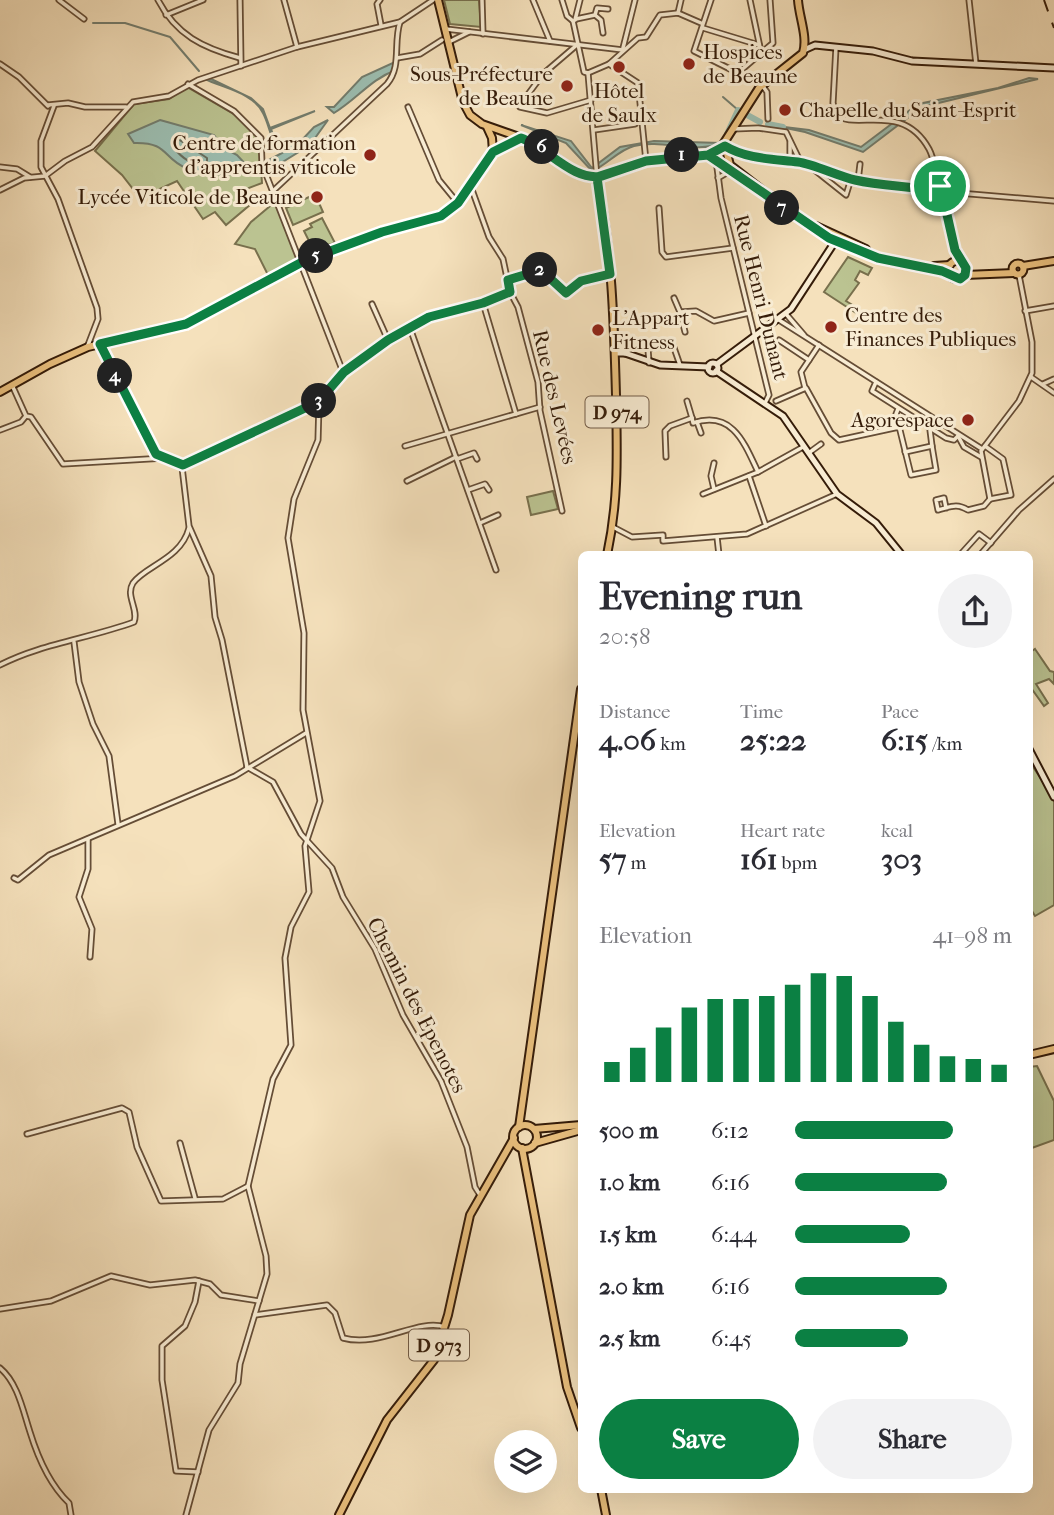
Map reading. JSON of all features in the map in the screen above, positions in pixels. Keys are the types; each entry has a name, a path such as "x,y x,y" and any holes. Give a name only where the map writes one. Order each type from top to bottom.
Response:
{"main road":[{"path":"436,0 465,107 472,117 487,127 543,148 576,172 708,155 725,146 740,115 761,87 797,61 804,50 798,0"},
{"path":"804,37 815,45"},
{"path":"804,50 815,45 873,51 912,61 1054,68"},
{"path":"487,127 492,138 493,152"},
{"path":"0,391 88,347 186,324 302,262 382,232 441,216 458,203 471,187 493,152 521,138"},
{"path":"725,146 731,169 837,239 891,257 933,266 958,264 989,270 1018,270"},
{"path":"708,155 718,165 747,177 779,204 837,239 878,258 949,274 958,279 965,275 1018,270 1054,262"},
{"name":"D 974","path":"597,171 615,334 618,491 608,551"},
{"path":"615,353 625,352 649,363 709,367 717,364 754,334 786,314 837,239"},
{"path":"949,274 958,264"},
{"path":"958,264 965,275"},
{"path":"615,334 625,352"},
{"path":"716,372 717,364"},
{"path":"709,367 711,372 716,372 768,403 789,423 837,495 876,523 899,551"},
{"path":"578,710 519,1127 514,1138 520,1147 530,1181 567,1387 578,1419"},
{"path":"1033,757 1054,797"},
{"path":"1033,1054 1054,1049"},
{"path":"522,1095 524,1118 531,1127 534,1145 530,1181"},
{"path":"519,1127 578,1127"},
{"path":"520,1147 534,1145 578,1128"},
{"name":"D 973","path":"339,1515 387,1420 429,1368 445,1327 467,1225 480,1195 514,1138"},
{"name":"D 973","path":"502,1159 520,1147"},
{"path":"602,1493 606,1515"}],"street":[{"path":"59,0 84,19"},
{"path":"158,0 166,15 186,36 206,47 240,58"},
{"path":"166,15 203,0"},
{"path":"240,0 241,66"},
{"path":"284,0 297,47"},
{"path":"380,0 377,4 381,25"},
{"path":"0,190 30,177 45,176 65,160 92,147 133,102 169,96 188,84 297,47 400,22 436,0"},
{"path":"482,0 483,34"},
{"path":"533,0 551,41"},
{"path":"562,0 567,16 575,20 595,15"},
{"path":"580,0 575,20 584,71 588,73 597,171"},
{"path":"623,50 635,0"},
{"path":"678,13 681,0"},
{"path":"710,0 694,51 739,72 761,87 768,100 765,106 768,119"},
{"path":"750,0 761,52"},
{"path":"739,72 774,40 770,0"},
{"path":"970,0 976,64"},
{"path":"595,15 596,8 608,9"},
{"path":"588,73 609,64 638,38 646,37 660,15 678,13 702,26 760,45"},
{"path":"595,15 601,20 603,33"},
{"path":"272,191 397,72 396,36 400,22"},
{"path":"446,29 623,50"},
{"path":"397,58 420,54 470,32"},
{"path":"526,97 542,74 578,44"},
{"path":"836,47 833,103 838,117 847,121 893,120 902,124 930,150 940,186 947,191 1054,201 1054,194"},
{"path":"0,64 19,77 50,111"},
{"path":"609,64 638,83 646,161"},
{"path":"188,84 250,123 261,138 262,164 344,372"},
{"path":"520,107 547,113 591,100"},
{"path":"48,106 68,103 85,107 127,107"},
{"path":"54,106 50,111 40,147 45,176 58,199 97,308 98,319 88,347"},
{"path":"408,107 439,180 458,203"},
{"path":"594,130 635,124"},
{"path":"733,130 758,128 786,132 801,163"},
{"path":"789,140 790,162"},
{"path":"725,146 735,152 801,163 846,195 852,179"},
{"name":"Rue Henri Dunant","path":"715,152 718,178 768,403 805,388"},
{"path":"858,181 860,164"},
{"path":"0,167 18,169 30,177"},
{"path":"811,168 858,181 936,191 943,197 958,264"},
{"path":"718,178 731,169"},
{"path":"936,191 940,186"},
{"name":"Rue des Levées","path":"471,187 489,237 503,259 510,292 517,304 538,382 540,407 562,511"},
{"path":"943,197 947,191"},
{"path":"659,208 662,252 666,257 733,248"},
{"path":"508,280 541,270 566,293 581,281 610,274"},
{"path":"990,499 982,451 1019,401 1031,377 1034,357 1018,270"},
{"path":"183,465 318,402 344,372 388,340 429,317 483,303 510,292"},
{"path":"674,298 685,332"},
{"path":"483,303 516,414"},
{"path":"372,304 388,340"},
{"path":"1025,312 1054,306"},
{"path":"680,312 696,311 714,321 749,313"},
{"path":"786,314 806,337"},
{"path":"779,320 982,451"},
{"path":"410,328 496,570"},
{"path":"779,340 809,360"},
{"path":"100,344 131,409 160,458"},
{"path":"649,363 648,349 673,345 680,365"},
{"path":"820,345 801,372 805,388 810,391 835,439 899,427"},
{"path":"1031,377 1054,393"},
{"path":"1043,384 1054,379"},
{"path":"876,382 872,391 910,417 951,440 958,436"},
{"path":"12,385 26,416 31,417 63,464 160,458 174,459 183,465"},
{"path":"687,401 693,423 715,418 726,423 744,446 758,472"},
{"path":"186,1515 209,1430 238,1383 240,1364 267,1274 266,1256 248,1186 273,1079 292,1038 285,958 291,927 309,892 307,839 320,801 303,710 304,634 288,538 294,499 318,440 318,402"},
{"path":"405,446 540,407"},
{"path":"910,417 916,408"},
{"path":"898,409 896,414 911,475 936,468 930,430"},
{"path":"0,430 21,422 26,416"},
{"path":"666,457 665,431 692,418"},
{"path":"697,422 701,433"},
{"path":"946,508 960,504 968,510 985,506 990,499 1011,495 1003,459 964,447 958,436"},
{"path":"810,453 821,444"},
{"path":"703,494 758,472 805,446"},
{"path":"905,452 932,446"},
{"path":"407,481 456,458 474,453 477,459"},
{"path":"714,463 714,489"},
{"path":"183,465 181,476 190,533 211,576 211,597 247,767"},
{"path":"748,476 766,526"},
{"path":"983,551 1019,510 1054,479"},
{"path":"468,490 485,484 489,490"},
{"path":"613,527 632,537 663,535 663,541 747,534 837,495"},
{"path":"480,523 498,515"},
{"path":"0,665 14,657 74,642 134,622 136,616 131,591 134,581 164,561 190,533"},
{"path":"964,551 979,534 990,543"},
{"path":"717,537 719,551"},
{"path":"74,642 79,682 109,756 118,824"},
{"path":"15,878 18,880 49,855 236,775 306,733"},
{"name":"Chemin des Epenotes","path":"247,767 273,782 301,834 332,868 343,897 375,949 403,1016 441,1081 467,1147 475,1186 480,1195"},
{"path":"88,839 88,869 79,897 92,929 90,957"},
{"path":"27,1134 126,1109 136,1147 158,1199 169,1203 195,1198 223,1199 248,1186"},
{"path":"180,1143 195,1198"},
{"path":"0,1309 51,1301 111,1276 150,1285 199,1281 226,1297 259,1301"},
{"path":"198,1472 176,1471 162,1379 162,1346 185,1326 195,1302 199,1281"},
{"path":"256,1315 327,1305 335,1313 343,1338 368,1342 433,1325 445,1327"},
{"path":"0,1368 8,1376 18,1396 44,1468 58,1493 69,1503 71,1515"}],"green space":[{"path":"444,0 479,0 481,27 450,24"},
{"path":"187,87 237,116 259,141 262,183 241,191 251,204 226,225 215,212 203,219 177,181 140,198 122,175 95,151 134,104 169,99"},
{"path":"315,194 323,212 293,225 286,208"},
{"path":"275,202 299,262 269,277 255,249 235,244 251,222"},
{"path":"322,218 335,243 313,249 304,231 312,227 310,224"},
{"path":"848,257 872,268 868,275 860,271 855,280 859,283 846,301 859,309 856,313 824,292"},
{"path":"553,491 558,509 531,515 527,497"},
{"path":"1035,649 1050,671 1054,672 1054,684 1049,679 1036,684 1048,703 1044,706 1033,691"},
{"path":"1033,767 1054,798 1054,905 1035,916"},
{"path":"1033,1066 1037,1066 1054,1101 1054,1140 1033,1148"}],"water":[{"path":"395,62 396,70 379,79 342,108 334,113 327,107 334,107 362,77"},
{"path":"209,78 251,98 263,109 270,128 315,111 271,129 277,146 301,141 314,127 328,120 310,145 268,171 265,162 282,153 278,149 273,140 259,106 237,92 205,79"},
{"path":"1029,78 1038,79 922,107 863,152 805,132 776,126 809,130 861,147 918,104 998,88"},
{"path":"160,120 214,135 224,148 237,155 253,172 219,174 194,171 178,164 154,145 134,143 128,134"},
{"path":"521,125 571,141 592,168 620,147 654,141 721,143 701,147 656,144 634,146 592,171 566,143"}],"waterway":[{"path":"93,23 125,23 170,37 199,71"},
{"path":"723,97 738,110"},
{"path":"727,134 738,110 760,122"},
{"path":"768,124 783,127"}],"railway":[{"path":"1044,0 1054,28"}],"place":[{"name":"Hospices de Beaune","path":"689,64"},
{"name":"Hôtel de Saulx","path":"619,67"},
{"name":"Sous-Préfecture de Beaune","path":"567,86"},
{"name":"Chapelle du Saint-Esprit","path":"785,110"},
{"name":"Centre de formation d'apprentis viticole","path":"370,155"},
{"name":"Lycée Viticole de Beaune","path":"317,197"},
{"name":"Centre des Finances Publiques","path":"831,327"},
{"name":"L'Appart Fitness","path":"598,330"},
{"name":"Agorespace","path":"968,420"}],"route":[{"path":"940,186 936,191 874,184 825,173 801,163 770,160 735,152 725,146 708,155 671,156 663,157 646,161 597,177 610,274 581,281 566,293 541,270 508,280 510,292 448,314 429,317 388,340 344,372 318,402 275,425 183,465 174,459 160,458 156,454 100,344 186,324 306,260 382,232 441,216 458,203 493,152 502,145 521,138 543,148 576,172 597,177 671,156 703,155 708,155 764,196 829,238 878,258 946,272 960,279 965,275 966,268 955,250 943,197 947,190 940,186"}]}
